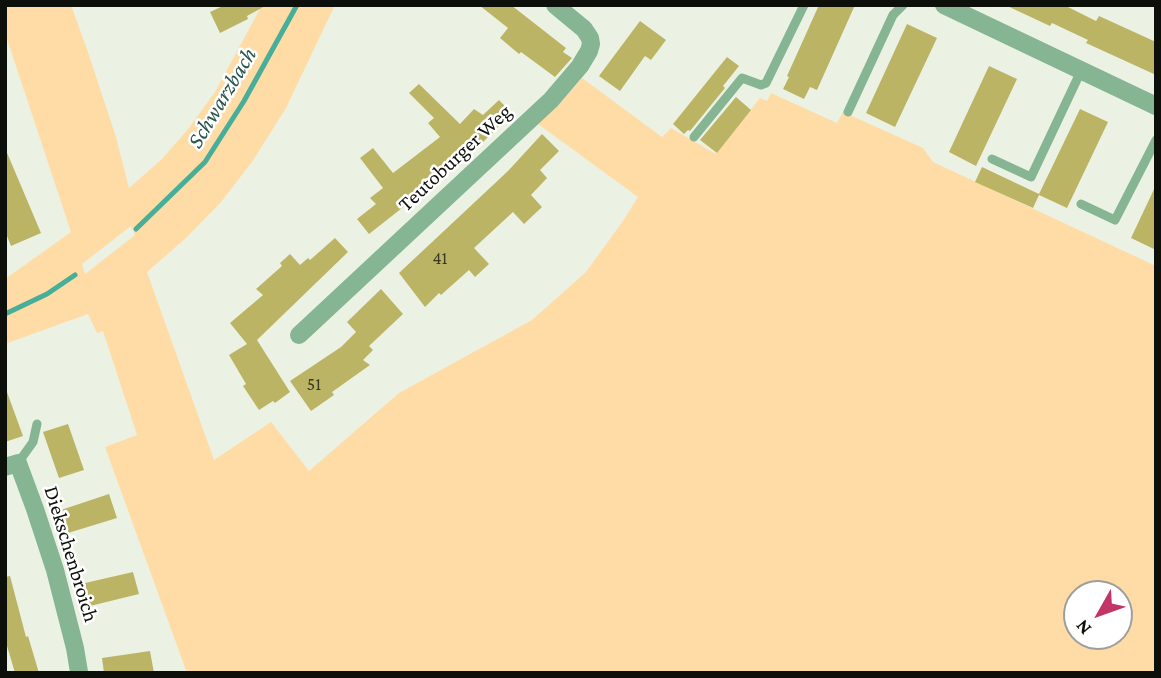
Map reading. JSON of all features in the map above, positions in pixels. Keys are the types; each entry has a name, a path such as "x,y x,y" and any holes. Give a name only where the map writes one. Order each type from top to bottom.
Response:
{"street":[{"name":"Teutoburger Weg","path":"299,335 551,100 580,66 589,51 590,38 584,29 555,5"},
{"path":"944,5 1156,106"},
{"name":"Diekschenbroich","path":"12,465 35,509 55,570 79,672"}],"lane":[{"path":"694,137 742,78 761,85 766,83 804,5"},
{"path":"848,112 893,15 903,5"},
{"path":"992,159 1031,177 1081,71"},
{"path":"1081,204 1115,220 1156,139"},
{"path":"12,465 33,442 37,424"}],"shaded area":[{"path":"5,5 71,5 116,137 129,188 161,160 189,128 215,92 262,5 335,5 286,108 252,162 221,202 186,238 147,272 214,460 271,422 309,471 399,393 532,320 586,272 623,221 638,197 538,124 582,78 662,137 671,128 716,154 760,98 767,101 771,93 837,123 843,112 923,148 933,162 1156,266 1156,673 187,673 105,447 137,435 103,331 97,333 88,314 5,344 5,279 71,232 5,33","holes":["131,226 135,235 85,274 82,264"]}],"building":[{"path":"225,5 267,5 247,16 248,19 220,33 210,12"},
{"path":"479,5 511,5 566,48 563,52 572,58 555,77 500,38 508,28"},
{"path":"819,5 855,5 817,90 810,87 804,99 783,89"},
{"path":"1005,5 1064,5 1096,21 1099,16 1156,42 1156,75 1086,43 1088,40 1052,23 1050,26"},
{"path":"640,21 666,40 651,60 645,56 620,91 599,76"},
{"path":"907,24 937,38 895,127 866,113"},
{"path":"727,57 739,66 723,86 725,88 690,131 684,134 673,124"},
{"path":"989,66 1017,79 976,166 949,152"},
{"path":"419,84 460,124 474,109 483,115 499,100 512,113 472,153 369,234 357,219 376,204 370,198 383,188 360,158 373,148 393,173 440,137 428,123 434,118 409,93"},
{"path":"736,97 751,110 717,153 700,140"},
{"path":"1080,109 1108,122 1067,208 1039,195 1033,208 975,182 982,167 1039,194"},
{"path":"542,134 559,151 540,170 547,178 531,195 542,207 524,224 513,212 474,248 489,264 475,277 469,270 425,307 399,273 508,171"},
{"path":"5,148 41,233 11,246 5,231"},
{"path":"1156,185 1156,250 1131,238"},
{"path":"335,238 348,252 257,340 290,392 259,410 243,386 246,384 229,355 247,344 230,323 263,295 256,289 282,266 280,263 290,254 300,265 308,258 310,260"},
{"path":"381,289 403,314 369,346 373,350 363,360 370,365 311,411 290,381 341,347 356,332 347,322"},
{"path":"5,392 23,436 5,442"},
{"path":"68,424 84,470 59,478 43,432"},
{"path":"109,494 117,518 68,533 61,510"},
{"path":"133,572 139,594 90,606 85,583"},
{"path":"10,576 26,637 28,636 39,673 15,673 5,639 5,577"},
{"path":"150,651 154,673 104,673 102,658"}],"waterway":[{"name":"Schwarzbach","path":"136,229 205,162 244,101 297,5"},
{"name":"Schwarzbach","path":"5,314 47,294 75,275"}]}
